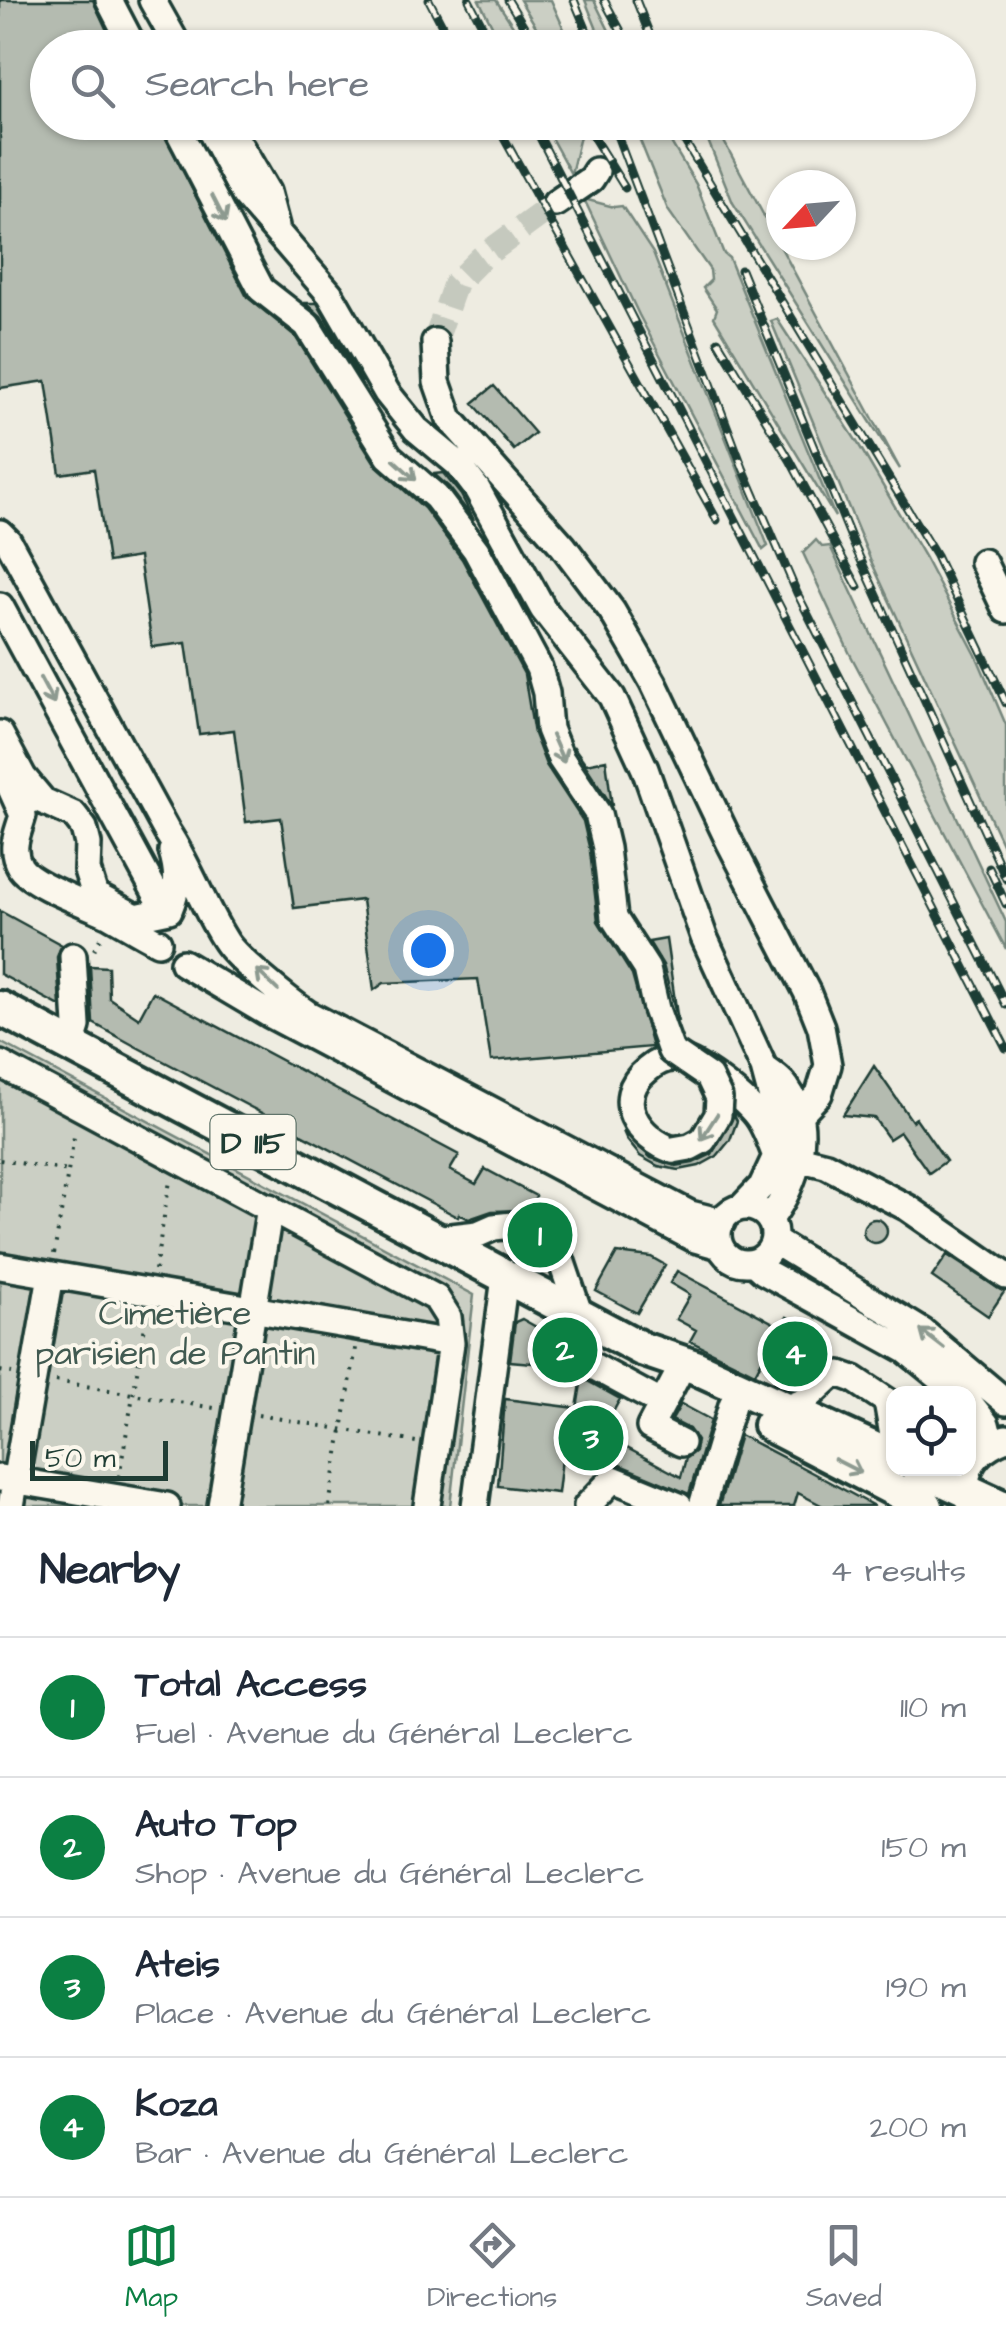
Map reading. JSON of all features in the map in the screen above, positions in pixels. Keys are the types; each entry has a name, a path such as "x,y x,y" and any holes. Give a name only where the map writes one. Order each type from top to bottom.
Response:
{"main road":[{"name":"D 115","path":"0,1008 642,1349 695,1368 886,1454"},
{"name":"D 115","path":"642,1349 669,1391 732,1405 926,1506"},
{"path":"931,1476 968,1498 1000,1506"}],"street":[{"path":"109,0 125,30"},
{"path":"135,0 152,30"},
{"path":"152,0 169,30"},
{"path":"183,140 261,289 307,325 389,456 436,497 476,550 539,668 549,729 561,759 598,814 614,918 648,969 656,1009 671,1051 700,1070 701,1071 714,1085 719,1098 718,1115 703,1140 690,1147 674,1150 657,1145 637,1126 630,1103 633,1087 651,1066 676,1058 701,1071 710,1076 741,1098 787,1157 826,1164 908,1208 1006,1276"},
{"path":"214,140 244,194 330,294 402,413 458,464 476,489 543,610 612,697 646,769 704,937 764,1068 787,1157 791,1181 772,1230 769,1253 754,1262 732,1260 728,1225 787,1157 801,1130 788,1089 764,1068"},
{"path":"237,140 267,192 279,236"},
{"path":"556,203 592,179 596,171"},
{"path":"435,342 437,382 450,419 562,546 612,611 653,682 807,992 821,1027 828,1064 820,1094 799,1115"},
{"path":"0,532 184,858 228,946 308,1014 690,1214 728,1225"},
{"path":"984,562 1006,610"},
{"path":"0,606 158,897 169,910"},
{"path":"0,734 23,777 43,801 74,815 84,828 88,844 86,870 95,896 128,915 148,916 188,903 207,910 214,918 217,936 210,954 202,960 184,963"},
{"path":"0,764 23,815 10,862 32,880 158,942 168,956 269,1014 694,1240 756,1208 772,1230 923,1332 1006,1402"},
{"path":"22,821 56,806"},
{"path":"158,942 159,924 178,889 167,832"},
{"path":"48,885 86,870"},
{"path":"70,1045 78,1026 84,953"},
{"path":"0,1064 436,1298 448,1317 451,1343 427,1506"},
{"path":"221,1506 270,1207"},
{"path":"434,1238 478,1234 494,1227 529,1226 556,1242 580,1316"},
{"path":"754,1262 762,1271 906,1350 950,1386"},
{"path":"0,1266 451,1343"},
{"path":"50,1275 8,1488 167,1506"},
{"path":"475,1506 505,1277"},
{"path":"592,1365 669,1391 650,1427 681,1443"},
{"path":"783,1409 805,1400 830,1377 840,1374 886,1400"},
{"path":"702,1506 732,1405"},
{"path":"968,1498 965,1477 972,1462 999,1441 976,1411"},
{"path":"586,1506 613,1479 679,1506"}],"path":[{"path":"84,953 100,937"},
{"path":"50,1275 80,1106"},
{"path":"115,1498 174,1156"},
{"path":"0,1160 68,1172"},
{"path":"328,1506 359,1328"}],"green space":[{"path":"479,0 496,0 516,30 494,30"},
{"path":"520,0 551,0 564,30 538,30"},
{"path":"585,0 594,0 609,30 597,30"},
{"path":"552,140 579,140 571,174"},
{"path":"640,140 670,140 696,184 835,517 714,317 717,309 703,288 711,280 710,270 668,210"},
{"path":"708,140 723,140 766,220 766,256 733,203"},
{"path":"584,199 622,206 653,253 768,546 763,550 639,315"},
{"path":"769,260 788,260 900,469"},
{"path":"777,319 859,445 976,655 1006,725 1006,852 871,561 771,321"},
{"path":"816,540 822,547 830,546 1006,922 1006,949 849,652 803,553"},
{"name":"Cimetière parisien de Pantin","path":"0,1042 474,1295 450,1506 0,1506"}],"building":[{"path":"0,0 93,0 107,30 30,30 30,140 167,140 247,297 295,336 376,465 424,508 462,559 524,674 534,734 546,765 583,821 598,921 632,975 652,1047 491,1061 478,979 384,983 374,990 362,900 294,908 281,818 246,822 234,730 199,734 186,643 152,647 139,557 108,562 94,469 60,474 46,381 0,388"},
{"path":"306,303 317,303 362,383 321,316"},
{"path":"494,386 535,433 514,450 473,403"},
{"path":"443,473 461,495 474,520 434,474"},
{"path":"573,746 586,764 606,760 612,806"},
{"path":"0,911 62,945 57,957 60,1006 0,974"},
{"path":"666,939 678,1022 663,965 649,942"},
{"path":"90,966 108,967 109,998 139,1018 153,992 459,1155 450,1170 476,1184 485,1169 536,1196 530,1207 571,1230 569,1234 530,1210 492,1211 469,1219 459,1214 458,1217 93,1023"},
{"path":"874,1066 946,1161 929,1173 900,1132 889,1139 874,1118 843,1115"},
{"path":"734,1115 737,1121 730,1140 717,1156 699,1166 679,1170 658,1166 640,1156 623,1131 651,1158 676,1166 712,1154"},
{"path":"875,1219 887,1231 875,1243 863,1231"},
{"path":"617,1253 651,1257 665,1265 637,1313 596,1291"},
{"path":"947,1255 1004,1292 988,1316 932,1277"},
{"path":"677,1271 781,1327 787,1317 831,1340 814,1369 803,1379 762,1360 755,1373 690,1341 696,1330 676,1319 690,1295 670,1283"},
{"path":"522,1319 545,1332 543,1356 533,1355 532,1363 510,1361 515,1322"},
{"path":"582,1378 620,1399 601,1434 681,1477 686,1458 695,1451 697,1441 689,1429 672,1420 681,1404 711,1420 689,1494 572,1440 570,1451 563,1450 558,1493 498,1486 505,1399 577,1408"},
{"path":"740,1435 874,1506 823,1506 798,1493 794,1506 719,1506"}],"tunnel":[{"path":"435,342 455,284 481,258 556,203"}],"railway":[{"path":"429,0 445,30"},
{"path":"469,0 485,30"},
{"path":"508,0 526,30"},
{"path":"574,0 586,30"},
{"path":"604,0 620,30"},
{"path":"636,0 648,30"},
{"path":"505,140 717,520"},
{"path":"541,140 1006,1048"},
{"path":"595,140 625,188"},
{"path":"619,140 743,468 797,593 1006,1005"},
{"path":"684,140 936,556 1006,703"},
{"path":"741,270 854,545 1006,879"},
{"path":"718,341 790,460 858,587"},
{"path":"989,868 1006,904"}],"place":[{"name":"Total Access","path":"540,1235"},
{"name":"Auto Top","path":"565,1350"},
{"name":"Koza","path":"795,1354"},
{"name":"Ateis","path":"591,1438"}]}
